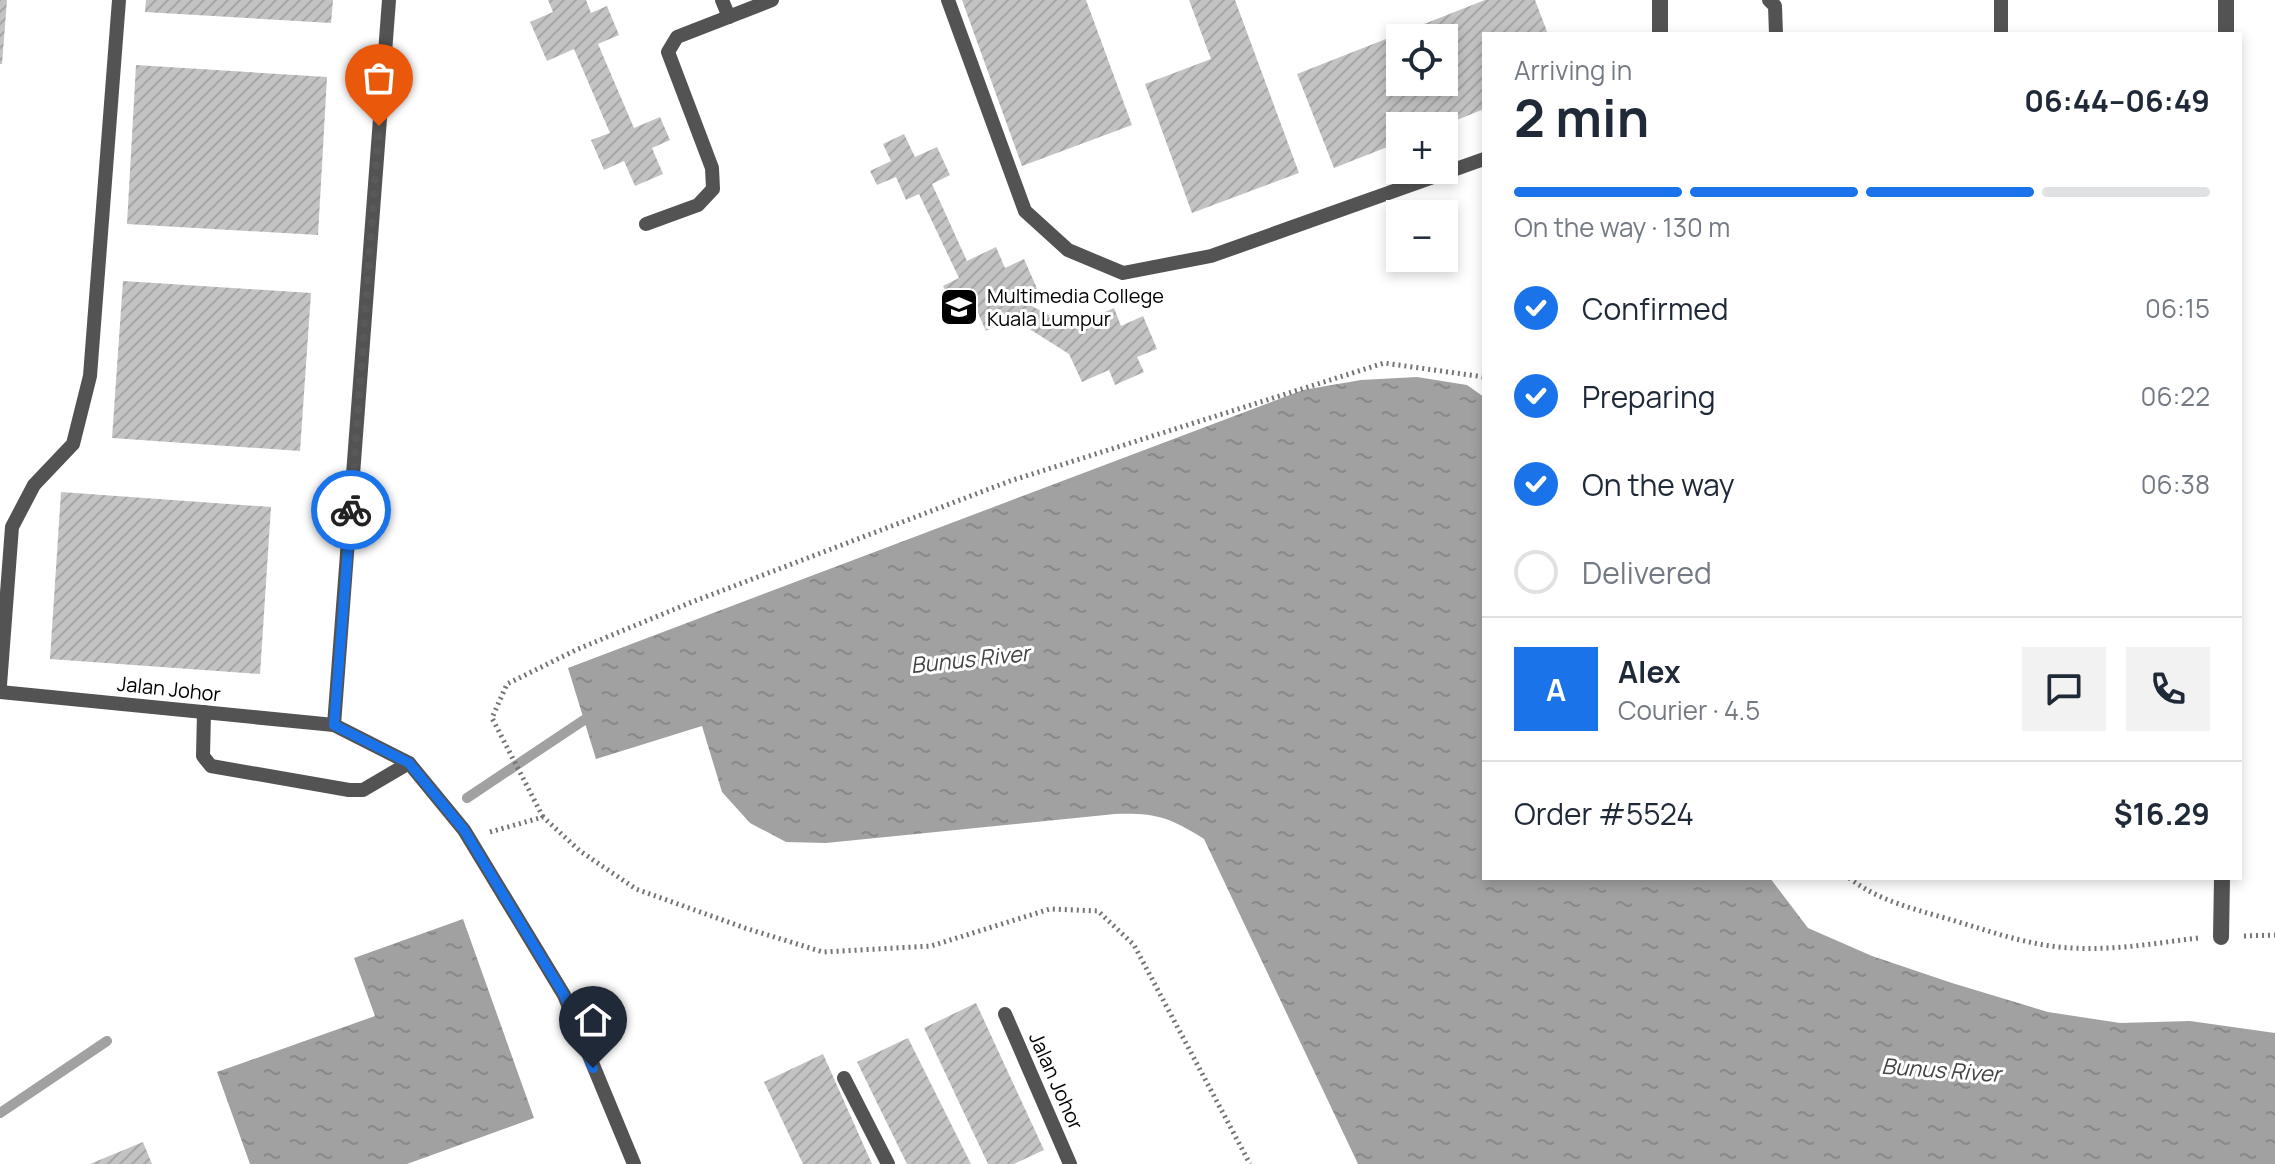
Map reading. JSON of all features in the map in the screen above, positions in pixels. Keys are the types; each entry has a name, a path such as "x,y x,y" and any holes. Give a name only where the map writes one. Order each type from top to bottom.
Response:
{"street":[{"path":"1660,0 1660,32"},
{"path":"2226,0 2226,32"},
{"path":"2221,937 2222,880"}],"lane":[{"path":"0,685 3,606 12,527 34,485 73,444 90,376 119,0"},
{"path":"389,0 334,725 409,763 471,840 564,995 634,1164"},
{"path":"722,0 729,17"},
{"path":"646,224 698,205 713,189 712,168 668,52 677,37 772,0"},
{"path":"948,0 1025,211 1068,250 1123,273 1211,256 1482,160"},
{"path":"1769,0 1775,6 1776,32"},
{"path":"2001,0 2001,32"},
{"name":"Jalan Johor","path":"0,692 334,725"},
{"path":"204,712 203,756 211,766 363,790 409,763"},
{"name":"Jalan Johor","path":"1005,1014 1070,1164"},
{"path":"844,1078 888,1164"}],"path":[{"path":"1250,1164 1134,945 1098,911 1050,909 931,946 823,952 745,928 636,889 580,851 543,817 492,718 507,684 578,649 692,602 1010,481 1384,363 1482,377"},
{"path":"471,840 500,827 543,817"},
{"path":"1852,880 1891,902 2024,941 2055,946 2135,947 2221,937"}],"water":[{"path":"1417,377 1467,385 1482,396 1482,880 1772,880 1808,928 1872,956 1952,983 2048,1012 2120,1023 2190,1021 2275,1033 2275,1164 1358,1164 1204,839 1181,826 1141,814 1115,814 826,843 786,842 750,823 722,792 702,726 596,759 568,668 1303,390 1361,380"},
{"path":"463,919 534,1118 407,1164 250,1164 217,1072 375,1016 354,958"}],"building":[{"path":"0,0 7,0 2,64 0,64"},
{"path":"146,0 333,0 331,23 145,12"},
{"path":"548,0 586,0 591,13 607,6 619,35 598,44 634,128 660,117 670,140 652,148 663,174 635,186 624,161 604,170 591,140 610,133 574,49 547,61 530,22 553,12"},
{"path":"962,0 1086,0 1132,125 1022,166"},
{"path":"1189,0 1235,0 1299,173 1192,213 1145,84 1211,59"},
{"path":"1485,0 1535,0 1547,32 1482,32 1482,110 1458,120 1458,112 1386,112 1386,148 1334,168 1297,74 1386,39 1386,96 1458,96 1458,24 1424,24"},
{"path":"136,65 327,77 318,235 127,224"},
{"path":"904,134 915,157 937,147 950,175 932,184 967,261 996,247 1005,268 1024,259 1039,293 1022,301 1072,327 1114,308 1121,326 1143,316 1157,349 1137,357 1144,372 1115,385 1109,370 1082,382 1069,354 1012,318 986,331 974,304 956,312 943,286 959,278 919,194 906,200 896,177 877,185 870,171 891,161 883,144"},
{"path":"123,281 311,293 300,451 112,438"},
{"path":"61,492 271,507 260,674 50,659"},
{"path":"976,1003 1044,1150 1014,1164 988,1164 924,1028"},
{"path":"908,1038 971,1164 907,1164 857,1062"},
{"path":"823,1054 872,1164 803,1164 764,1082"},
{"path":"143,1142 152,1164 90,1164"}],"waterway":[{"name":"Bunus River","path":"467,798 584,720 597,716"},
{"path":"0,1113 107,1041"}],"way so far":[{"path":"351,510 379,126"}],"place":[{"name":"Multimedia College Kuala Lumpur","path":"959,307"}],"route":[{"path":"351,510 334,725 409,763 464,830 564,995 593,1068"}]}
